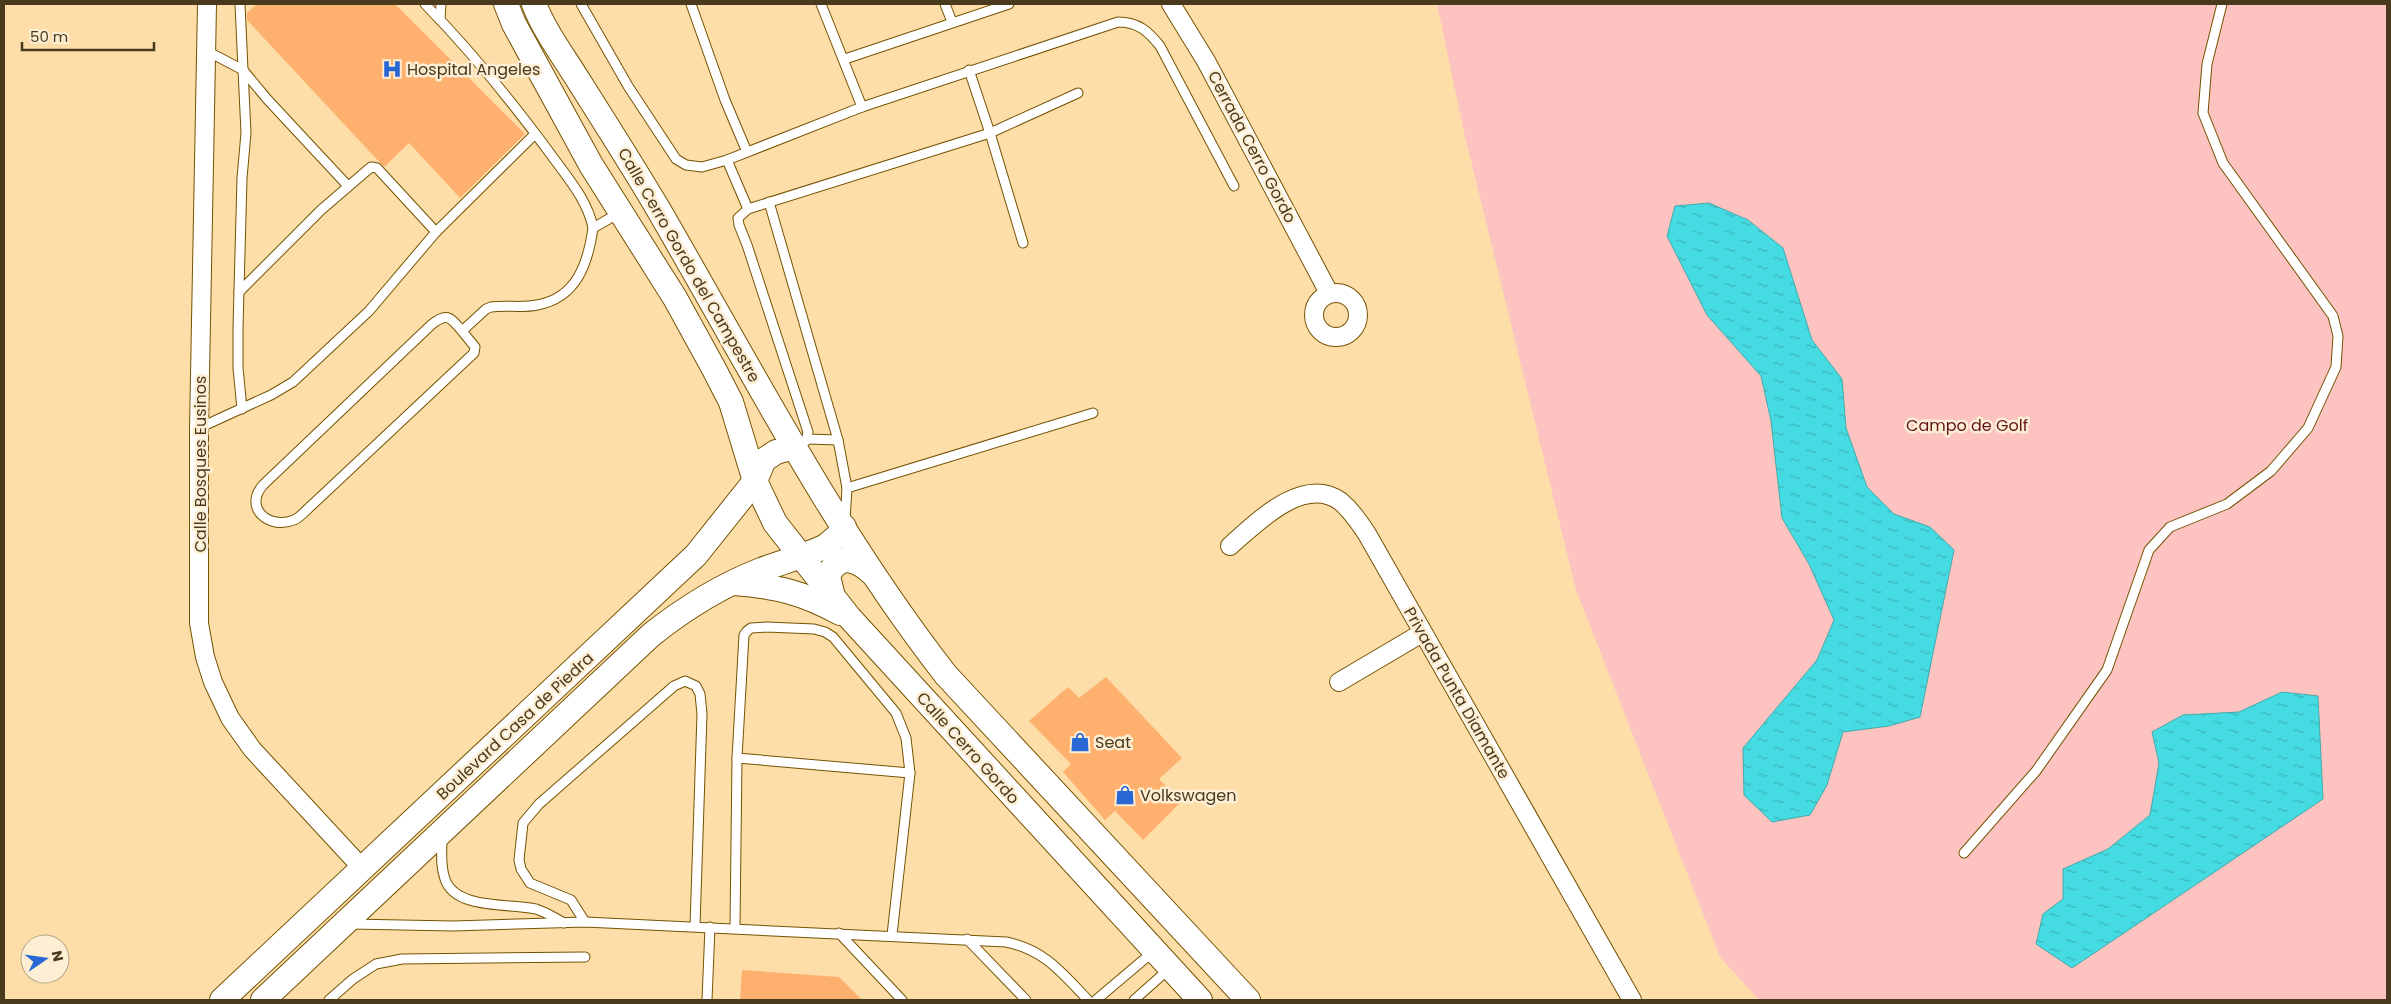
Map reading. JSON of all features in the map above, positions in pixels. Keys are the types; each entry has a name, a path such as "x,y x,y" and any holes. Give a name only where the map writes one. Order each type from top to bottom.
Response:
{"main road":[{"name":"Calle Cerro Gordo del Campestre","path":"506,4 514,24 591,165 675,298 719,377 740,426 755,481"},
{"name":"Calle Cerro Gordo del Campestre","path":"534,4 557,46 637,173 801,443 844,527"},
{"name":"Boulevard Casa de Piedra","path":"222,1000 696,555 755,481 761,465 770,456 801,443"},
{"name":"Calle Cerro Gordo","path":"755,481 775,523 849,618 1200,1000"},
{"name":"Boulevard Casa de Piedra","path":"263,1000 651,636 701,598 730,583 826,546 844,527"},
{"name":"Calle Cerro Gordo","path":"844,527 873,574 946,675 1248,1000"},
{"path":"833,597 828,576 835,565 847,560 858,561 873,574"},
{"path":"730,583 766,585 798,593 813,598 849,618"}],"street":[{"name":"Calle Bosques Eusinos","path":"207,4 199,428 199,622 205,657 213,682 230,718 252,748 363,869"},
{"name":"Cerrada Cerro Gordo","path":"1171,4 1206,61 1329,293"},
{"name":"Privada Punta Diamante","path":"1230,546 1263,517 1295,497 1309,494 1325,494 1339,500 1353,514 1367,534 1632,1000"},
{"path":"1339,682 1422,633"}],"lane":[{"path":"240,4 246,133 242,178 238,292 238,368 242,409"},
{"path":"425,4 485,71 535,134 582,198 589,211 594,228 586,265 577,281 565,294 556,300 536,306 509,304 491,307 486,309 462,331"},
{"path":"440,20 441,4"},
{"path":"581,4 628,86 676,159 686,165 702,167 727,160 862,107 969,70 1118,22 1130,22 1149,32 1160,46 1234,186"},
{"path":"691,4 725,100 747,152"},
{"path":"821,4 845,59 862,107"},
{"path":"945,4 952,22"},
{"path":"845,59 1009,4"},
{"path":"1964,853 2036,771 2107,670 2149,550 2170,528 2227,504 2271,471 2308,428 2336,367 2338,336 2333,316 2223,163 2203,113 2207,64 2222,4"},
{"path":"207,51 243,70 267,99 348,186"},
{"path":"969,70 1023,243"},
{"path":"801,443 808,432 748,245 739,226 740,214 748,209 769,202 990,133 1078,93"},
{"path":"199,428 283,389 299,376 369,311 436,232 535,134"},
{"path":"727,160 748,209"},
{"path":"238,292 367,169 377,168 436,232"},
{"path":"769,202 838,440 847,488 844,527"},
{"path":"594,228 620,212"},
{"path":"447,317 451,318 462,331 475,347 474,353 313,504 295,519 281,523 268,521 260,514 256,502 257,492 263,485 430,324 438,318 447,317"},
{"path":"847,488 1093,413"},
{"path":"801,443 838,440"},
{"path":"735,928 742,645 747,631 758,627 814,629 833,637 896,713 906,738 910,773 892,935"},
{"path":"585,922 571,900 556,892 538,887 525,877 519,860 523,823 539,804 674,686 685,681 696,686 702,714 694,926"},
{"path":"738,758 910,773"},
{"path":"442,832 442,866 445,881 460,897 471,901 535,909 564,923"},
{"path":"345,924 453,926 585,922 710,926 1006,942 1036,952 1054,964 1088,1000"},
{"path":"707,1000 710,926"},
{"path":"840,933 902,1000"},
{"path":"967,939 1026,1000"},
{"path":"1096,1000 1154,951"},
{"path":"329,1000 353,979 376,964 402,959 585,956"},
{"path":"1134,1000 1170,968"}],"green space":[{"name":"Campo de Golf","path":"1437,4 2387,4 2387,1000 1759,1000 1720,957 1576,590 1464,132"}],"water":[{"path":"1709,203 1748,220 1783,248 1812,340 1842,379 1846,428 1867,487 1894,514 1930,527 1954,550 1920,717 1889,726 1843,732 1827,785 1810,815 1772,822 1744,795 1743,748 1817,660 1834,620 1809,564 1782,518 1771,421 1761,376 1707,315 1667,236 1675,206"},
{"path":"2282,692 2318,696 2323,799 2072,968 2036,944 2043,914 2063,899 2063,869 2108,849 2150,815 2159,763 2152,732 2183,715 2239,712"}],"building":[{"path":"257,4 395,4 525,134 460,198 409,143 384,167 247,20 247,13"},
{"path":"1106,677 1182,758 1159,779 1181,802 1143,840 1115,811 1105,820 1063,772 1071,764 1029,721 1068,687 1079,698"},
{"path":"742,970 839,977 862,1000 740,1000"}],"place":[{"name":"Hospital Angeles","path":"392,69"},
{"name":"Seat","path":"1080,742"},
{"name":"Volkswagen","path":"1125,795"}]}
